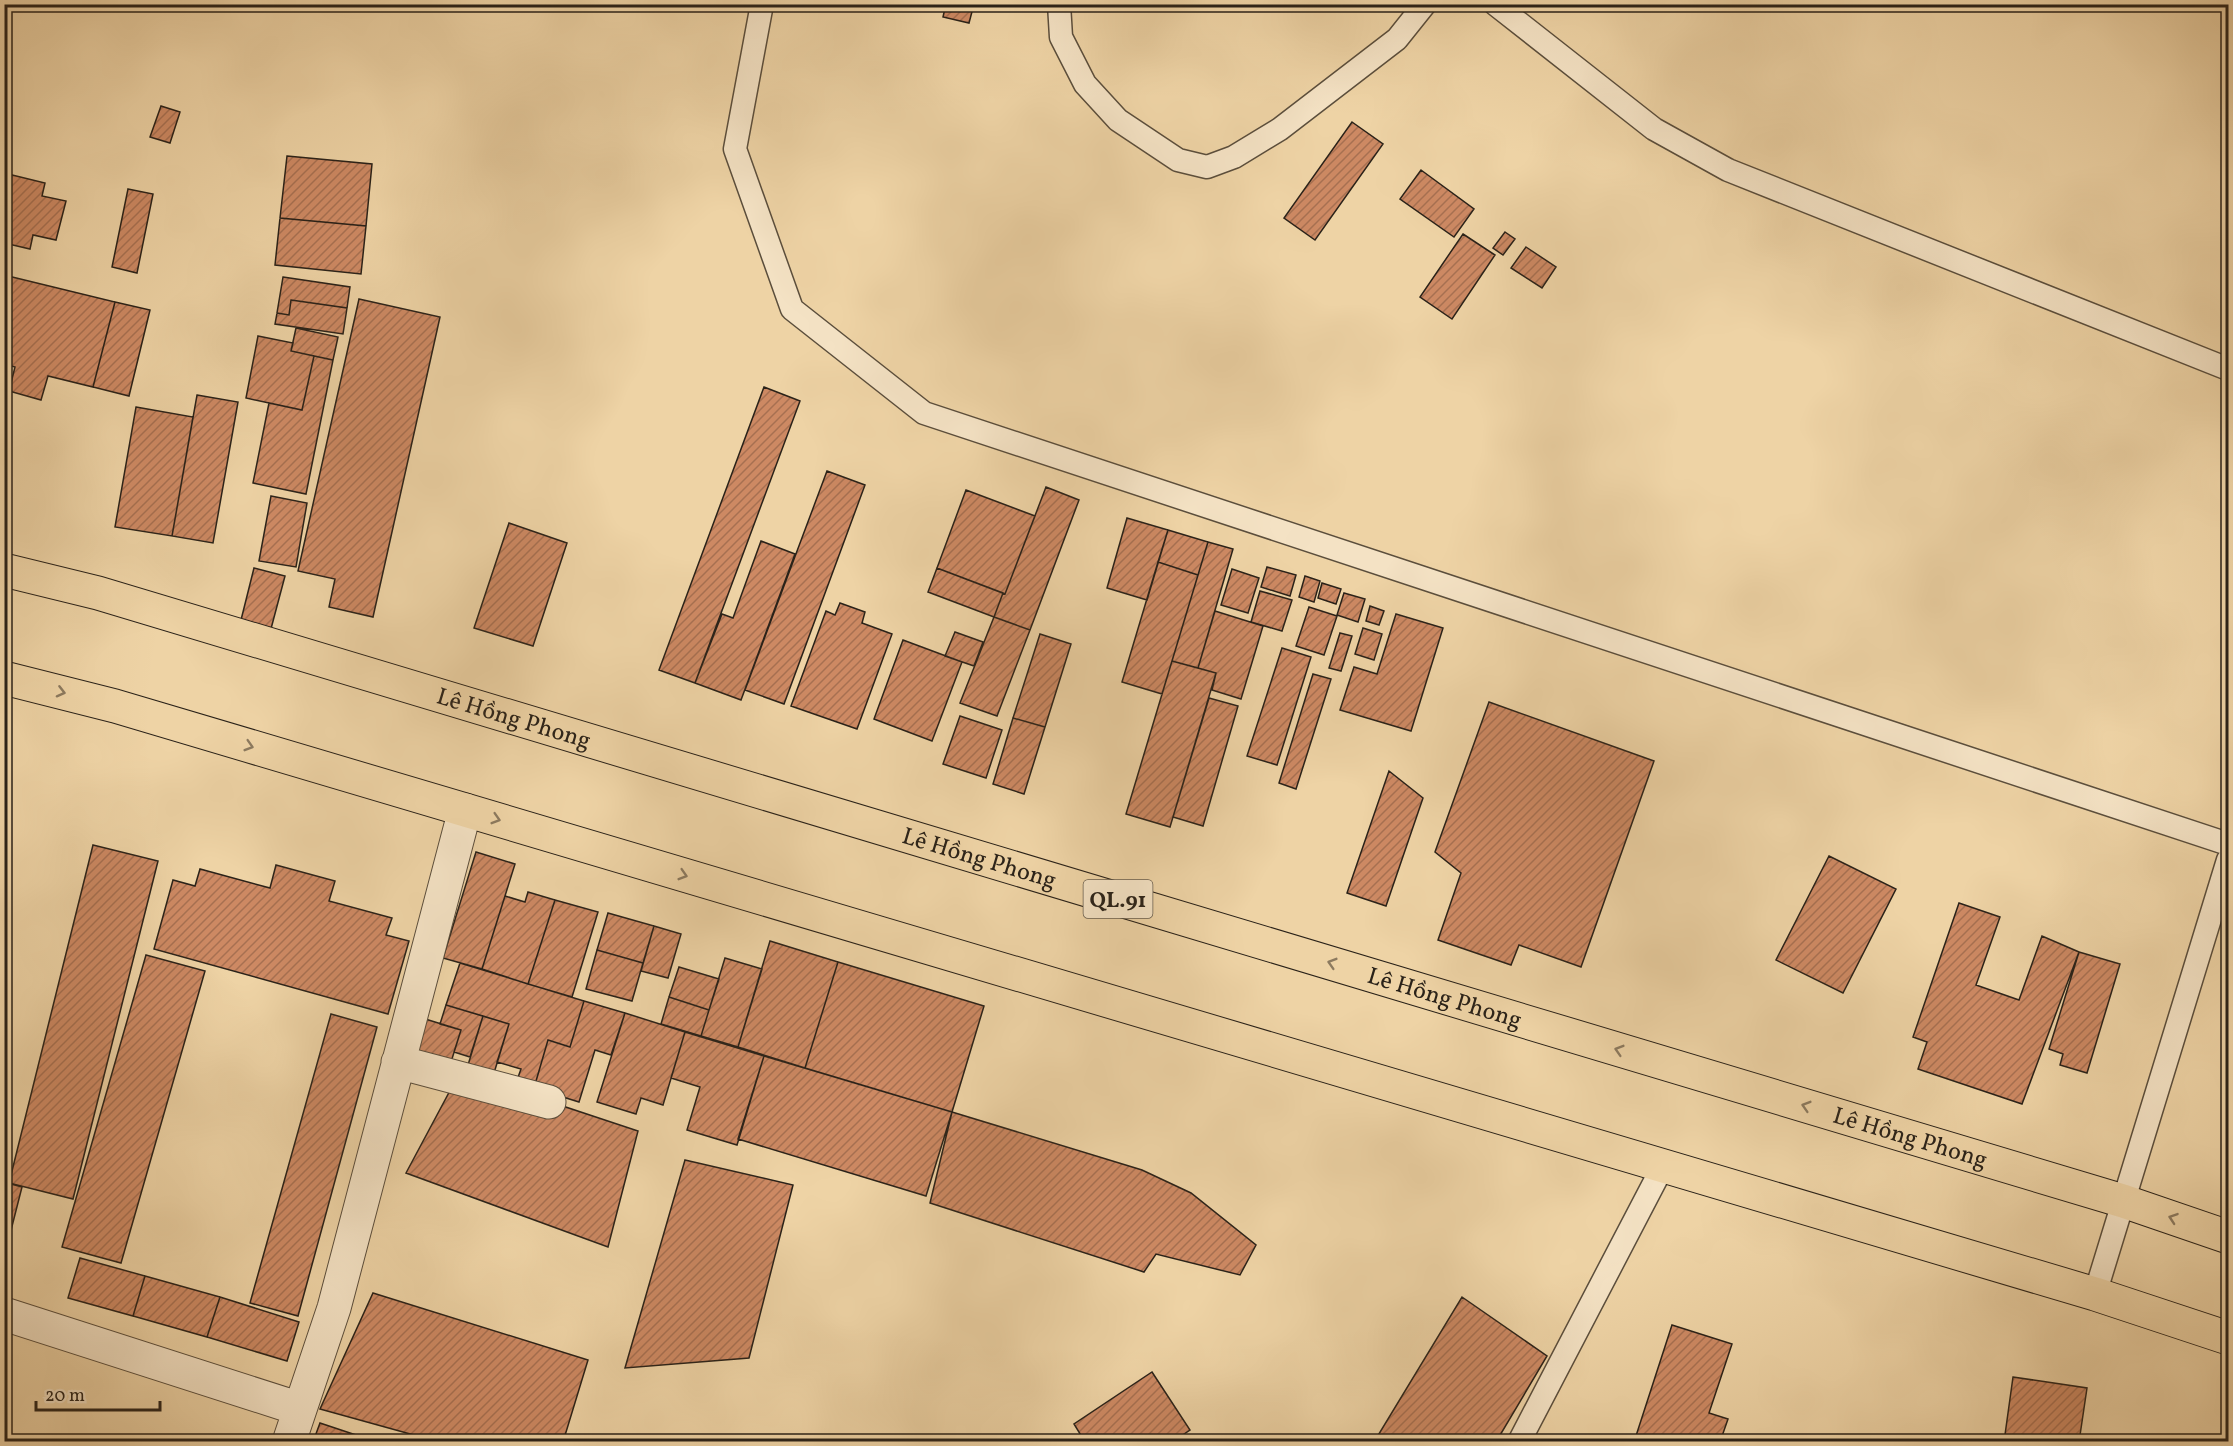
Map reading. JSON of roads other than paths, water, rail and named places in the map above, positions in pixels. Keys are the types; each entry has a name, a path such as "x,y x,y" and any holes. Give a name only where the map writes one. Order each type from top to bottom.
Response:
{"highway":[{"name":"Lê Hồng Phong","path":"4,570 98,593 2123,1201 2229,1237"},
{"path":"4,678 115,706 2095,1294 2229,1338"}],"street":[{"path":"289,1442 333,1308 465,810"},
{"path":"398,1062 549,1102"},
{"path":"4,1314 300,1410"}],"lane":[{"path":"762,4 735,149 792,309 924,412 2229,844"},
{"path":"1059,4 1061,37 1084,84 1118,120 1178,160 1207,167 1234,157 1280,129 1397,39 1425,4"},
{"path":"1495,4 1654,129 1728,170 2229,369"},
{"path":"2095,1294 2229,860"},
{"path":"1520,1442 1663,1166"}]}
